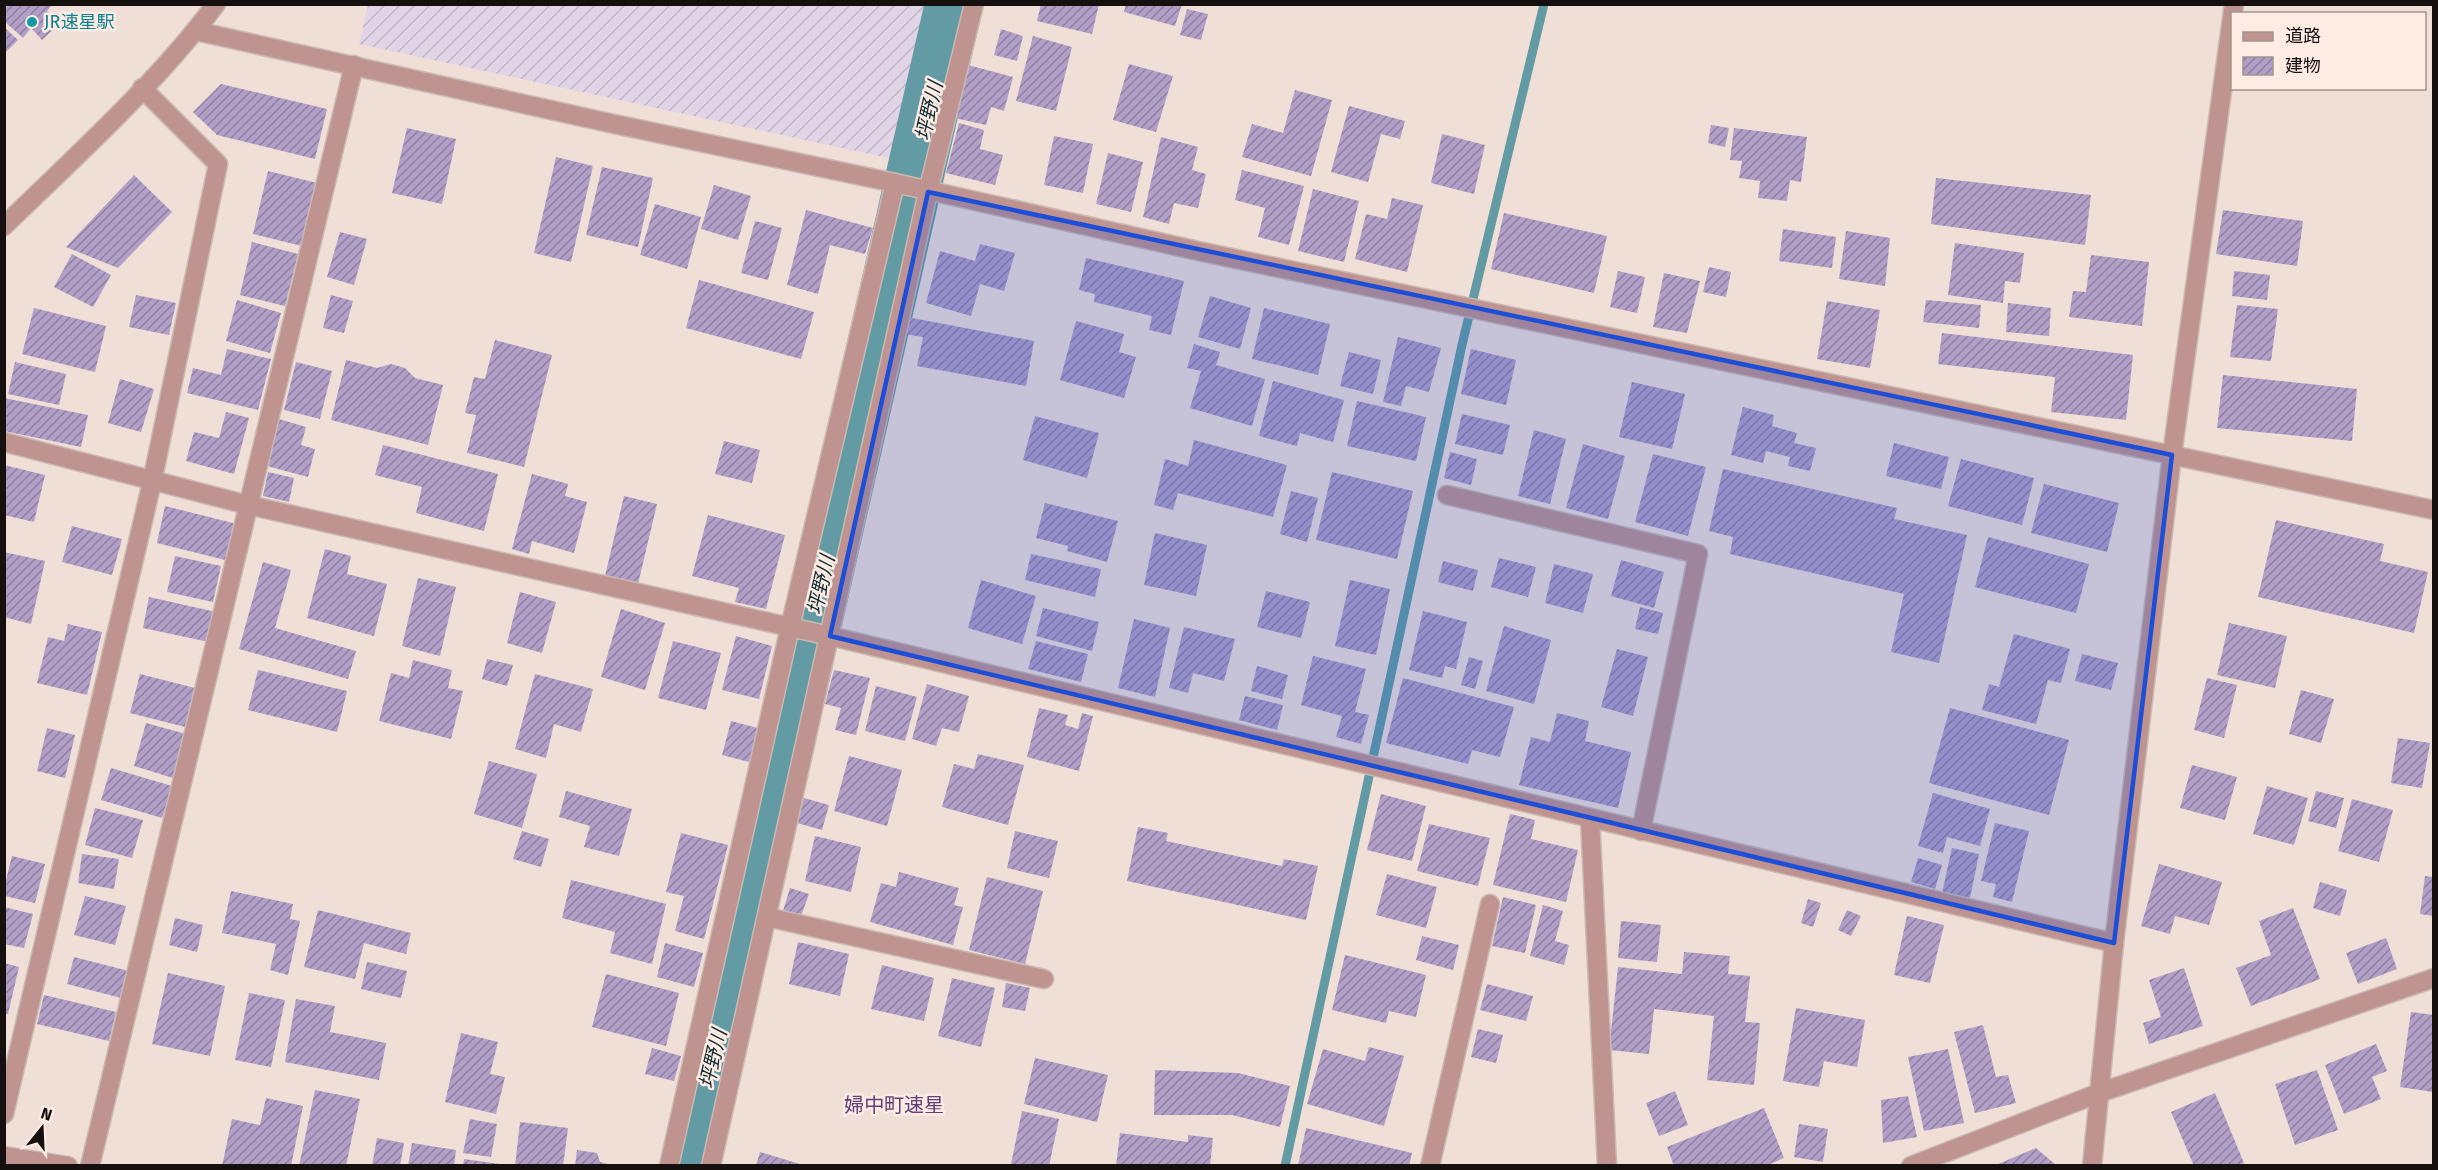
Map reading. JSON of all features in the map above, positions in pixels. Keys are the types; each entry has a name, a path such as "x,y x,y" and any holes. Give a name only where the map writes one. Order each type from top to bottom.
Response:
{"street":[{"path":"4,226 142,88 196,31 216,4"},
{"path":"711,1166 928,192 974,4"},
{"path":"2092,1166 2114,943 2172,455 2231,26"},
{"path":"196,31 1203,252 2433,510"},
{"path":"90,1166 354,65"},
{"path":"4,1114 152,482 218,164 142,88"},
{"path":"669,1166 790,627 895,183"},
{"path":"4,442 248,505 830,636 2114,943"},
{"path":"1447,495 1698,554 1641,831"},
{"path":"1590,818 1607,1166"},
{"path":"1430,1166 1490,904"},
{"path":"767,917 1044,979"},
{"path":"1911,1166 2099,1093 2433,978"},
{"path":"4,1156 68,1166"}],"highlighted area":[{"path":"928,192 2172,455 2114,943 830,636"}],"shaded area":[{"path":"368,4 926,5 893,159 359,44"}],"building":[{"name":"JR速星駅","path":"4,4 53,4 47,11 60,23 42,40 31,28 23,38 4,21"},
{"path":"1041,4 1099,4 1092,34 1037,21"},
{"path":"1126,4 1182,4 1175,26 1124,12"},
{"path":"1187,9 1208,14 1201,40 1180,35"},
{"path":"4,27 18,40 4,54"},
{"path":"1001,29 1023,36 1017,61 994,55"},
{"path":"1033,36 1072,47 1056,111 1016,101"},
{"path":"1129,64 1173,76 1156,132 1113,120"},
{"path":"968,65 1013,77 1004,111 991,107 986,125 955,118"},
{"path":"221,84 327,109 315,159 217,135 193,112"},
{"path":"1295,90 1332,100 1311,176 1242,157 1252,124 1283,133"},
{"path":"1349,106 1405,121 1400,139 1381,134 1368,182 1331,172"},
{"path":"959,123 984,130 980,149 1003,155 995,185 946,173"},
{"path":"1711,125 1729,128 1725,147 1708,143"},
{"path":"407,128 456,139 442,204 392,193"},
{"path":"1734,128 1807,137 1801,182 1790,180 1787,201 1758,198 1760,181 1739,178 1742,161 1730,160"},
{"path":"1442,134 1485,145 1474,194 1431,183"},
{"path":"1054,136 1093,144 1083,193 1044,185"},
{"path":"1161,137 1198,147 1192,170 1206,174 1198,208 1174,203 1169,224 1143,217"},
{"path":"1108,153 1143,162 1131,212 1096,204"},
{"path":"556,157 593,166 571,262 534,253"},
{"path":"602,167 653,178 638,247 586,235"},
{"path":"1242,170 1304,186 1289,245 1258,237 1265,208 1235,200"},
{"path":"268,171 317,183 302,246 253,234"},
{"path":"134,175 172,212 118,268 66,247"},
{"path":"1936,178 2091,195 2085,245 1931,224"},
{"path":"714,185 751,196 738,240 701,229"},
{"path":"1313,189 1359,201 1344,262 1298,251"},
{"path":"1392,198 1423,205 1407,272 1355,259 1366,214 1387,219"},
{"path":"655,204 701,217 687,269 640,255"},
{"path":"806,210 873,228 865,254 830,245 818,294 787,285"},
{"path":"2223,210 2303,221 2297,266 2216,254"},
{"path":"1504,213 1607,236 1594,293 1491,269"},
{"path":"755,221 782,228 768,280 741,273"},
{"path":"1783,229 1836,237 1832,268 1779,261"},
{"path":"1846,231 1890,238 1885,286 1839,279"},
{"path":"340,232 367,239 354,285 327,277"},
{"path":"252,242 298,254 285,306 240,295"},
{"path":"1955,243 2024,253 2020,283 2005,281 2003,303 1948,295"},
{"path":"980,244 1015,253 1004,291 980,284 971,316 926,303 940,251 975,261"},
{"path":"72,254 111,275 93,307 54,287"},
{"path":"2091,255 2149,262 2142,326 2069,317 2073,291 2086,292"},
{"path":"1086,258 1184,281 1171,335 1149,330 1152,316 1094,302 1095,294 1079,290"},
{"path":"1709,267 1731,272 1726,297 1703,292"},
{"path":"1618,271 1645,277 1637,313 1610,307"},
{"path":"2234,271 2270,275 2267,300 2232,296"},
{"path":"1664,273 1700,281 1687,333 1653,327"},
{"path":"699,280 814,312 801,359 686,328"},
{"path":"136,295 176,303 169,335 129,327"},
{"path":"331,295 353,301 344,333 323,328"},
{"path":"1210,296 1251,308 1240,349 1198,337"},
{"path":"237,300 281,313 270,353 226,341"},
{"path":"1926,300 1981,305 1979,328 1923,322"},
{"path":"1827,301 1880,310 1870,368 1817,359"},
{"path":"2008,303 2051,308 2049,336 2006,332"},
{"path":"2237,305 2278,309 2271,361 2230,357"},
{"path":"34,308 106,326 95,372 22,354"},
{"path":"1264,308 1330,324 1318,375 1252,359"},
{"path":"907,317 1034,341 1026,386 917,366 923,337 904,334"},
{"path":"1076,321 1124,334 1119,352 1136,357 1124,398 1060,380"},
{"path":"1942,333 2133,355 2126,420 2051,412 2055,377 1938,364"},
{"path":"1398,337 1441,348 1429,392 1406,386 1401,406 1383,402"},
{"path":"495,340 552,355 524,467 467,453 476,415 465,413 474,377 485,379"},
{"path":"1194,344 1220,352 1216,365 1265,379 1252,426 1190,408 1201,371 1187,368"},
{"path":"227,349 271,359 258,410 187,393 193,368 221,375"},
{"path":"1471,349 1516,360 1506,405 1461,394"},
{"path":"1349,352 1381,360 1373,394 1340,386"},
{"path":"346,360 377,368 391,364 405,368 415,378 443,385 428,445 331,420"},
{"path":"15,362 66,374 59,405 8,394"},
{"path":"296,362 332,371 320,419 284,410"},
{"path":"2223,375 2357,389 2352,441 2217,428"},
{"path":"120,379 154,389 141,432 108,423"},
{"path":"1273,381 1344,400 1333,442 1300,433 1297,446 1259,436"},
{"path":"1632,382 1685,394 1672,449 1619,437"},
{"path":"4,398 88,415 81,447 4,431"},
{"path":"1357,401 1426,417 1416,461 1347,446"},
{"path":"1743,407 1774,415 1772,426 1797,433 1794,443 1816,448 1810,471 1788,466 1790,457 1766,451 1763,463 1731,455"},
{"path":"226,412 249,418 234,474 186,461 194,432 219,438"},
{"path":"1462,414 1510,425 1503,455 1455,444"},
{"path":"1035,416 1099,433 1087,478 1023,460"},
{"path":"279,419 306,427 301,445 315,449 308,477 267,466"},
{"path":"1534,430 1566,439 1550,504 1518,496"},
{"path":"1194,440 1287,465 1273,517 1178,493 1173,510 1154,505 1165,459 1188,466"},
{"path":"724,441 760,450 752,483 715,474"},
{"path":"1894,443 1949,457 1941,489 1886,476"},
{"path":"1583,444 1625,456 1608,519 1566,508"},
{"path":"383,445 498,474 484,531 416,513 422,487 375,475"},
{"path":"1450,452 1477,459 1471,485 1444,478"},
{"path":"1653,454 1706,467 1688,536 1635,522"},
{"path":"1961,459 2034,478 2022,525 1948,506"},
{"path":"4,465 45,475 34,522 4,515"},
{"path":"1723,469 1897,508 1894,519 1967,535 1939,663 1891,652 1904,594 1730,554 1733,537 1709,531"},
{"path":"268,472 294,478 289,502 263,496"},
{"path":"1332,472 1413,491 1397,559 1316,540"},
{"path":"532,474 568,484 565,496 587,502 574,553 532,541 529,554 512,549"},
{"path":"2044,484 2119,503 2107,552 2031,533"},
{"path":"1291,491 1318,498 1307,542 1280,534"},
{"path":"624,496 657,504 638,584 605,576"},
{"path":"1045,503 1118,521 1107,562 1067,551 1068,546 1036,538"},
{"path":"165,506 237,524 229,561 157,543"},
{"path":"708,515 785,535 766,609 735,602 739,588 692,576"},
{"path":"2276,520 2384,544 2380,561 2428,572 2414,633 2258,597"},
{"path":"72,526 122,539 112,575 62,562"},
{"path":"1155,533 1207,545 1196,596 1144,585"},
{"path":"1988,537 2089,564 2076,613 1975,587"},
{"path":"325,549 351,556 347,574 387,584 374,636 307,618"},
{"path":"4,552 45,561 31,624 4,617"},
{"path":"1031,554 1101,569 1095,597 1025,580"},
{"path":"175,556 221,566 213,602 167,592"},
{"path":"1499,558 1536,567 1528,597 1491,587"},
{"path":"1621,560 1664,572 1654,608 1611,596"},
{"path":"1443,561 1478,570 1473,591 1438,582"},
{"path":"263,562 291,570 275,628 356,651 348,679 239,649"},
{"path":"1554,564 1593,574 1583,613 1545,603"},
{"path":"418,578 456,587 440,656 402,646"},
{"path":"981,580 1036,596 1022,644 968,628"},
{"path":"1350,580 1390,589 1376,655 1335,646"},
{"path":"1266,591 1310,602 1301,638 1257,627"},
{"path":"520,592 556,602 542,653 507,643"},
{"path":"149,597 216,612 209,642 143,628"},
{"path":"1640,607 1663,613 1658,634 1635,629"},
{"path":"1043,608 1099,622 1092,651 1036,636"},
{"path":"621,609 665,623 645,690 601,677"},
{"path":"1423,611 1467,622 1456,669 1445,666 1442,678 1409,670"},
{"path":"1134,619 1170,628 1155,697 1118,688"},
{"path":"2229,623 2287,636 2275,688 2217,675"},
{"path":"68,624 102,632 87,695 37,683 48,637 64,641"},
{"path":"1504,626 1551,640 1534,704 1486,691"},
{"path":"1184,627 1235,639 1224,681 1193,673 1188,693 1169,688"},
{"path":"2014,634 2070,649 2061,683 2048,680 2036,724 1982,710 1989,684 1999,687"},
{"path":"736,636 772,646 759,699 722,690"},
{"path":"673,641 721,653 706,710 658,698"},
{"path":"1036,641 1088,654 1081,682 1028,669"},
{"path":"1617,649 1648,657 1633,716 1601,707"},
{"path":"2082,654 2118,663 2111,690 2075,681"},
{"path":"1313,656 1366,669 1355,712 1369,715 1361,744 1336,737 1342,716 1301,705"},
{"path":"1469,657 1483,661 1475,689 1461,685"},
{"path":"487,659 513,665 507,686 482,679"},
{"path":"413,660 452,670 448,688 463,691 451,739 379,721 391,673 409,678"},
{"path":"1257,666 1288,675 1282,699 1251,691"},
{"path":"258,670 347,691 337,732 248,710"},
{"path":"834,670 870,678 856,735 835,730 841,708 825,704"},
{"path":"140,674 195,688 185,727 130,713"},
{"path":"535,674 593,689 581,732 554,724 546,758 515,749"},
{"path":"1403,678 1514,707 1500,757 1472,750 1468,764 1386,743"},
{"path":"2207,678 2237,685 2224,738 2194,730"},
{"path":"927,684 969,696 959,732 942,728 936,746 912,739"},
{"path":"876,686 917,697 905,741 865,731"},
{"path":"2301,690 2334,699 2321,743 2289,734"},
{"path":"1245,696 1283,705 1277,730 1239,720"},
{"path":"1039,708 1068,715 1065,725 1078,729 1082,713 1093,716 1079,771 1027,757"},
{"path":"1950,708 2069,740 2049,815 1929,783"},
{"path":"1557,713 1589,721 1585,741 1631,752 1618,808 1519,785 1531,737 1550,742"},
{"path":"731,721 758,728 749,762 722,755"},
{"path":"146,723 186,734 173,778 134,766"},
{"path":"47,728 75,735 65,778 37,771"},
{"path":"2398,738 2430,743 2422,788 2391,783"},
{"path":"978,754 1024,765 1008,825 942,807 954,764 974,769"},
{"path":"849,756 902,770 887,826 834,811"},
{"path":"489,761 537,774 522,828 474,814"},
{"path":"2192,765 2237,777 2225,820 2180,808"},
{"path":"111,768 172,786 162,818 101,800"},
{"path":"2267,786 2308,798 2294,845 2253,834"},
{"path":"566,791 632,809 619,856 584,847 590,826 559,817"},
{"path":"2316,791 2344,798 2336,828 2308,821"},
{"path":"1933,793 1990,809 1980,846 1947,837 1943,853 1918,846"},
{"path":"1381,794 1426,806 1412,861 1367,850"},
{"path":"804,798 829,805 822,830 797,823"},
{"path":"2352,799 2393,810 2379,862 2338,851"},
{"path":"95,808 143,820 132,858 85,845"},
{"path":"1510,814 1535,820 1531,839 1578,850 1566,902 1493,885"},
{"path":"1995,823 2029,831 2012,902 1993,897 1996,884 1981,881"},
{"path":"1429,824 1490,838 1478,886 1417,871"},
{"path":"1138,827 1168,833 1166,841 1282,866 1284,859 1318,866 1306,920 1127,881"},
{"path":"522,831 549,839 541,867 513,859"},
{"path":"1015,831 1058,841 1049,878 1007,868"},
{"path":"681,833 728,845 704,939 675,931 684,896 666,892"},
{"path":"815,836 861,847 851,892 805,881"},
{"path":"1952,848 1979,854 1970,898 1942,893"},
{"path":"82,854 119,859 114,889 78,883"},
{"path":"12,856 45,864 35,903 5,896 5,884"},
{"path":"1918,858 1942,865 1935,889 1911,882"},
{"path":"2159,864 2222,882 2209,925 2175,916 2170,934 2141,926"},
{"path":"899,872 959,888 954,905 963,907 953,945 870,922 881,883 896,887"},
{"path":"1387,874 1437,887 1426,928 1376,915"},
{"path":"2425,876 2434,877 2434,916 2420,914"},
{"path":"987,877 1043,891 1025,964 969,950"},
{"path":"571,880 666,904 652,964 610,953 615,932 562,918"},
{"path":"2320,882 2347,890 2340,916 2313,908"},
{"path":"790,888 809,894 801,916 783,911"},
{"path":"231,891 293,904 290,919 300,921 288,975 270,970 276,944 222,933"},
{"path":"85,896 126,906 115,945 74,935"},
{"path":"1503,897 1536,905 1525,953 1492,946"},
{"path":"1808,899 1821,903 1813,927 1801,923"},
{"path":"1543,905 1563,911 1555,941 1569,945 1564,965 1530,956"},
{"path":"4,907 33,914 24,948 4,944"},
{"path":"2293,908 2320,979 2251,1006 2236,968 2271,955 2259,921"},
{"path":"318,910 411,933 406,954 364,943 355,979 304,967"},
{"path":"1847,910 1861,916 1851,936 1838,930"},
{"path":"1907,916 1944,925 1930,983 1894,975"},
{"path":"175,918 203,925 197,952 169,945"},
{"path":"1621,921 1661,925 1657,962 1618,958"},
{"path":"1422,936 1459,945 1453,970 1416,960"},
{"path":"2386,938 2397,969 2358,984 2346,953"},
{"path":"798,942 849,954 840,996 789,984"},
{"path":"665,943 703,953 694,987 657,977"},
{"path":"1684,952 1730,956 1728,974 1750,976 1745,1022 1760,1023 1754,1085 1707,1080 1714,1016 1654,1009 1649,1054 1609,1050 1618,967 1682,974"},
{"path":"1345,955 1426,975 1416,1017 1389,1011 1386,1023 1332,1010"},
{"path":"74,957 129,971 121,998 67,984"},
{"path":"367,962 407,971 401,998 361,989"},
{"path":"4,963 19,967 8,1014 4,1014"},
{"path":"882,965 934,978 924,1021 871,1009"},
{"path":"2184,968 2203,1026 2149,1044 2143,1023 2161,1017 2149,980"},
{"path":"168,973 225,986 210,1056 152,1044"},
{"path":"606,974 679,993 666,1046 592,1027"},
{"path":"952,978 995,988 981,1047 938,1036"},
{"path":"1006,983 1030,988 1025,1011 1002,1007"},
{"path":"1487,984 1533,996 1526,1021 1480,1010"},
{"path":"249,993 285,1000 271,1067 235,1060"},
{"path":"44,995 116,1012 109,1041 37,1024"},
{"path":"296,999 335,1006 330,1032 386,1043 379,1080 285,1062"},
{"path":"1796,1008 1865,1020 1857,1067 1824,1061 1819,1087 1783,1081"},
{"path":"2411,1012 2434,1015 2433,1092 2400,1087"},
{"path":"1983,1025 1996,1077 2008,1075 2016,1103 1975,1113 1954,1032"},
{"path":"1478,1029 1503,1035 1496,1063 1471,1057"},
{"path":"461,1033 498,1042 490,1074 505,1077 496,1114 445,1102"},
{"path":"2376,1044 2387,1071 2372,1077 2381,1099 2344,1114 2325,1065"},
{"path":"1369,1047 1404,1056 1384,1126 1307,1104 1323,1049 1365,1061"},
{"path":"652,1048 681,1056 674,1081 645,1074"},
{"path":"1948,1049 1964,1123 1924,1131 1908,1057"},
{"path":"1035,1058 1108,1075 1097,1122 1024,1104"},
{"path":"1155,1070 1238,1073 1290,1086 1280,1127 1232,1115 1154,1115"},
{"path":"2317,1070 2338,1130 2295,1145 2275,1084"},
{"path":"315,1090 360,1099 346,1166 299,1166"},
{"path":"1675,1091 1688,1125 1659,1136 1646,1103"},
{"path":"2215,1093 2244,1163 2237,1166 2194,1166 2171,1112"},
{"path":"1908,1096 1917,1137 1883,1143 1881,1100"},
{"path":"266,1098 303,1106 291,1166 222,1166 232,1119 260,1125"},
{"path":"1764,1108 1784,1158 1765,1166 1674,1166 1667,1147"},
{"path":"1022,1111 1059,1119 1049,1166 1011,1164"},
{"path":"470,1119 497,1124 491,1157 463,1153"},
{"path":"520,1122 568,1128 563,1166 515,1166"},
{"path":"1799,1124 1828,1129 1823,1162 1794,1157"},
{"path":"1306,1128 1412,1153 1409,1166 1298,1166"},
{"path":"1120,1133 1188,1142 1188,1135 1213,1138 1210,1166 1116,1166"},
{"path":"377,1138 404,1143 400,1166 372,1166"},
{"path":"412,1143 456,1150 454,1166 408,1166"},
{"path":"2036,1148 2056,1165 1996,1165"},
{"path":"577,1150 597,1153 600,1162 616,1166 575,1166"},
{"path":"760,1152 803,1165 803,1166 756,1166"},
{"path":"464,1159 500,1164 500,1166 463,1166"}],"waterway":[{"name":"坪野川","path":"689,1166 954,4"},
{"path":"1285,1166 1462,345 1544,4"}],"place":[{"name":"JR速星駅","path":"32,22"}],"district":[{"name":"婦中町速星","path":"894,1105"}]}
